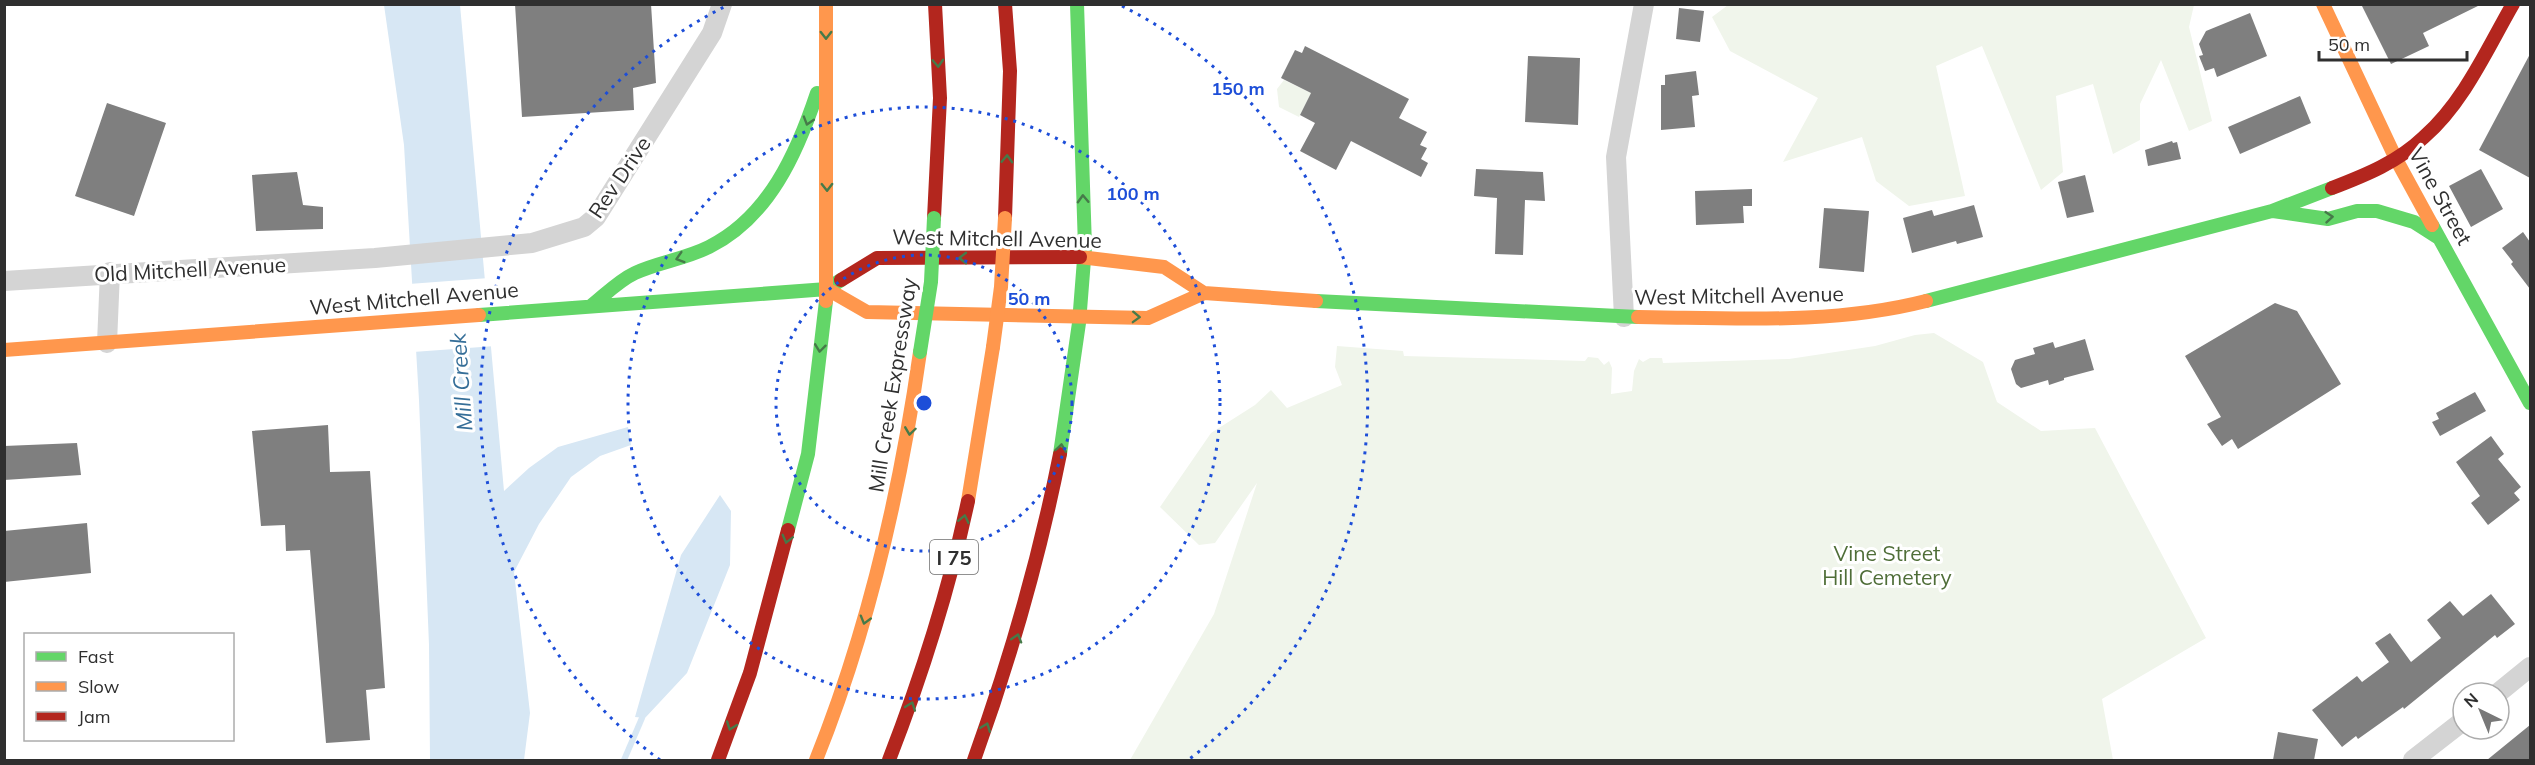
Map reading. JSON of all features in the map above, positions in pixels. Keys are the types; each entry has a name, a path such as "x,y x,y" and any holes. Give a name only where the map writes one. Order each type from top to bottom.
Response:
{"main road":[{"path":"718,760 750,673 808,454 827,289 826,4"},
{"name":"Mill Creek Expressway","path":"816,760 827,736 864,624 891,524 909,439 931,282 940,98 935,4"},
{"name":"I 75","path":"889,760 912,704 962,529 976,462 1001,287 1010,71 1005,4"},
{"path":"974,760 999,694 1030,593 1053,500 1084,257 1077,4"},
{"name":"Vine Street","path":"2323,4 2396,159 2530,403"},
{"name":"West Mitchell Avenue","path":"827,289 867,312 1148,318 1204,293 1388,306 1624,318 1803,319 1891,310 2272,211 2369,174 2396,159 2425,137 2457,100 2513,4"},
{"path":"591,306 633,273 689,256 711,246 749,217 780,181 803,136 825,65"},
{"path":"2272,211 2328,219 2357,211 2377,211 2414,222 2440,239"},
{"name":"West Mitchell Avenue","path":"4,350 827,289 877,258 1084,257 1164,267 1204,293"}],"street":[{"name":"Rev Drive","path":"375,258 532,243 584,227 596,217 712,33 722,4"},
{"path":"1624,318 1616,158 1644,4"},
{"name":"Old Mitchell Avenue","path":"4,281 110,272 375,258"},
{"path":"107,343 110,272"},
{"path":"2511,682 2530,667"},
{"path":"2413,760 2451,730"}],"green space":[{"path":"1728,5 2194,5 2189,27 2212,121 2189,131 2161,60 2140,104 2140,140 2113,154 2093,84 2056,96 2063,172 2041,190 1982,46 1936,66 1965,196 1909,206 1876,181 1862,137 1783,162 1818,98 1730,51 1712,17"},
{"path":"1284,80 1311,93 1299,117 1279,107 1277,89"},
{"name":"Vine Street Hill Cemetery","path":"1934,333 1983,362 1997,402 2041,431 2095,428 2206,638 2102,699 2113,760 1130,760 1214,614 1257,483 1215,543 1199,545 1160,507 1211,433 1255,405 1271,390 1287,408 1342,385 1335,367 1337,346 1403,351 1404,356 1585,361 1588,357 1598,358 1604,365 1609,361 1612,368 1611,394 1632,391 1634,371 1639,359 1643,362 1650,358 1662,358 1663,363 1789,359 1875,346 1915,335"}],"water":[{"name":"Mill Creek","path":"384,5 460,5 504,491 529,468 558,447 628,427 631,445 600,456 571,477 539,524 514,572 530,713 524,760 430,760 429,645 419,400 404,145"},
{"path":"720,495 731,511 730,565 687,673 645,718 635,717 681,555"}],"pier":[{"path":"489,278 495,346 413,352 409,284"}],"building":[{"path":"515,4 651,4 656,83 633,88 634,110 522,117"},
{"path":"2361,4 2482,4 2423,33 2429,46 2391,64"},
{"path":"1679,8 1704,11 1700,42 1676,39"},
{"path":"2250,13 2267,56 2217,77 2214,68 2205,71 2199,56 2203,55 2199,44 2206,31"},
{"path":"1305,46 1409,99 1399,118 1427,132 1420,145 1427,148 1421,159 1428,163 1421,177 1351,141 1336,170 1300,151 1315,123 1300,115 1311,93 1281,78 1295,50 1302,53"},
{"path":"2530,54 2530,178 2479,150"},
{"path":"1528,56 1580,58 1578,125 1525,122"},
{"path":"1696,71 1699,95 1692,96 1695,127 1661,130 1661,85 1665,85 1665,75"},
{"path":"2300,96 2311,123 2240,154 2228,127"},
{"path":"107,103 166,123 134,216 75,196"},
{"path":"2172,141 2177,142 2181,159 2148,166 2145,150"},
{"path":"1476,169 1543,172 1545,201 1525,200 1523,255 1495,254 1497,198 1474,196"},
{"path":"2481,169 2503,209 2471,227 2449,186"},
{"path":"297,172 303,205 323,207 323,229 256,231 252,175"},
{"path":"2085,175 2094,212 2067,218 2058,182"},
{"path":"1752,189 1752,206 1743,206 1744,223 1696,225 1695,191"},
{"path":"1974,205 1983,237 1957,244 1956,241 1912,253 1903,218 1932,210 1934,216"},
{"path":"1824,208 1869,211 1864,272 1819,268"},
{"path":"2523,232 2530,242 2530,289 2502,248"},
{"path":"2275,303 2297,311 2341,384 2238,449 2232,439 2222,446 2207,424 2221,417 2185,356"},
{"path":"2085,339 2094,370 2064,378 2064,380 2049,385 2048,380 2021,388 2016,384 2011,369 2015,360 2035,354 2033,348 2053,342 2055,348"},
{"path":"2475,392 2486,411 2440,436 2432,422 2439,419 2436,413"},
{"path":"328,425 330,472 370,471 385,688 366,690 370,740 326,743 310,550 286,551 285,525 261,526 252,431"},
{"path":"2491,436 2504,454 2498,459 2521,487 2514,493 2520,500 2488,525 2471,503 2480,496 2456,462"},
{"path":"77,443 81,475 4,480 4,446"},
{"path":"87,523 91,573 4,582 4,531"},
{"path":"2491,594 2515,624 2497,638 2495,635 2404,709 2403,707 2358,739 2356,736 2342,747 2312,710 2357,676 2362,682 2389,662 2375,643 2390,633 2411,662 2441,638 2427,620 2450,601 2463,616"},
{"path":"2530,725 2530,760 2487,760 2511,741"},
{"path":"2278,732 2318,739 2314,760 2273,760"}],"waterway":[{"path":"624,760 642,718"}],"traffic: fast":[{"path":"1060,454 1079,323 1085,247 1077,4"},
{"path":"591,306 629,276 709,247 748,219 764,201 790,160 817,93"},
{"path":"1926,301 2272,211 2332,188"},
{"path":"2273,211 2328,219 2357,211 2377,211 2414,222 2439,238"},
{"path":"920,352 931,282 934,218"},
{"path":"2432,225 2530,403"},
{"path":"479,315 827,289 841,280"},
{"path":"788,530 808,454 826,301"},
{"path":"1316,301 1638,317"}],"traffic: slow":[{"path":"826,4 826,301"},
{"path":"2323,4 2396,159 2432,225"},
{"path":"993,347 1001,287 1005,218"},
{"path":"1080,257 1164,267 1204,293"},
{"path":"827,289 867,312 1148,318 1204,293 1316,301"},
{"path":"1638,317 1747,319 1819,317 1891,309 1926,301"},
{"path":"4,350 479,315"},
{"path":"968,501 993,347"},
{"path":"816,760 835,710 867,610 903,457 920,352"}],"traffic: jam":[{"path":"934,218 940,98 935,4"},
{"path":"1005,4 1010,71 1005,218"},
{"path":"2332,188 2392,161 2414,146 2438,123 2474,74 2513,4"},
{"path":"841,280 877,258 1080,257"},
{"path":"974,760 1023,609 1060,454"},
{"path":"889,760 934,632 968,501"},
{"path":"718,760 750,673 788,530"}]}
